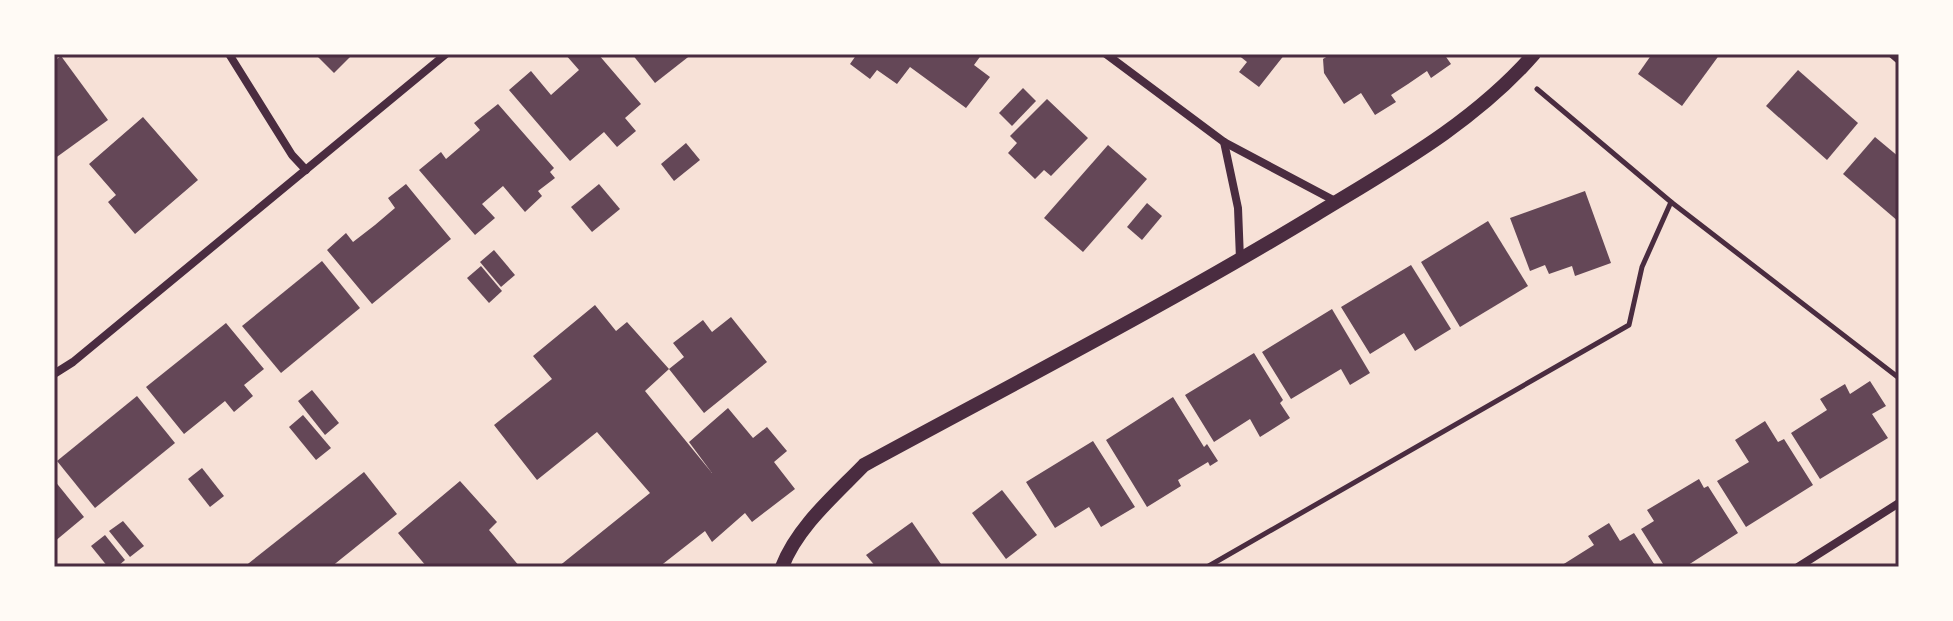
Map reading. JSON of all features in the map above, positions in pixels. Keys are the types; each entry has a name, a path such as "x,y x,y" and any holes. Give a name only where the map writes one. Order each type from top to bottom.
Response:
{"street":[{"path":"229,54 292,155 306,170"},
{"path":"54,374 73,362 446,54"},
{"path":"1106,54 1224,142 1337,202"},
{"path":"782,567 788,551 825,504 864,465 1240,260 1337,202 1438,139 1518,72 1534,54"},
{"path":"1892,54 1899,60"},
{"path":"1224,142 1238,208 1240,260"},
{"path":"1798,567 1899,503"}],"path":[{"path":"1518,72 1671,202 1899,378"},
{"path":"1207,567 1629,325 1642,267 1671,202"}],"building":[{"path":"315,54 353,54 334,73"},
{"path":"565,54 598,54 641,104 625,118 636,131 617,147 604,132 570,161 509,90 531,71 551,95 579,70"},
{"path":"632,54 692,54 655,83"},
{"path":"857,54 982,54 974,65 990,77 966,108 910,67 897,84 877,70 870,79 850,64"},
{"path":"1237,54 1285,54 1259,87 1239,72 1247,62"},
{"path":"1331,54 1444,54 1451,64 1431,78 1427,71 1391,95 1396,102 1375,115 1361,93 1344,104 1324,73 1323,59"},
{"path":"1652,54 1720,54 1682,106 1638,74"},
{"path":"61,56 108,120 54,159 54,61"},
{"path":"1798,70 1858,123 1827,160 1766,106"},
{"path":"1023,88 1036,101 1012,126 999,113"},
{"path":"1047,99 1088,138 1051,176 1044,170 1035,179 1008,153 1017,143 1010,136"},
{"path":"498,104 554,168 550,172 555,178 538,191 542,196 525,212 503,186 482,204 495,218 475,235 419,170 441,152 446,159 480,130 474,123"},
{"path":"143,117 198,180 135,234 108,202 116,195 89,164"},
{"path":"1875,137 1899,157 1899,222 1843,174"},
{"path":"686,143 700,160 674,181 661,164"},
{"path":"1108,145 1147,179 1083,252 1044,218"},
{"path":"406,184 451,239 372,304 327,250 346,233 353,242 375,225 395,208 388,198"},
{"path":"599,184 620,209 592,232 571,207"},
{"path":"1585,191 1611,263 1575,276 1572,266 1549,274 1545,265 1530,271 1510,218"},
{"path":"1147,203 1162,216 1142,240 1127,227"},
{"path":"1488,221 1528,286 1460,327 1421,262"},
{"path":"494,250 515,275 501,287 480,262"},
{"path":"322,261 360,308 281,373 242,326"},
{"path":"1411,265 1451,329 1415,351 1404,333 1370,354 1341,307"},
{"path":"481,266 502,291 489,303 467,278"},
{"path":"595,305 616,331 627,322 669,369 645,391 712,473 689,442 728,408 753,438 767,427 787,451 774,462 795,489 752,522 745,513 712,542 705,531 659,567 558,567 650,493 597,432 537,480 494,425 552,379 533,356"},
{"path":"1332,309 1370,373 1350,385 1341,369 1291,399 1262,352"},
{"path":"731,317 767,362 704,413 669,369 684,357 673,343 703,320 712,332"},
{"path":"226,323 264,369 244,385 253,396 234,412 225,401 184,434 146,387"},
{"path":"1254,353 1283,400 1280,403 1290,418 1260,437 1250,419 1214,442 1185,395"},
{"path":"1870,381 1886,406 1872,414 1888,438 1820,479 1791,433 1827,410 1820,399 1845,384 1850,394"},
{"path":"312,390 339,423 325,435 298,401"},
{"path":"137,396 175,443 95,508 57,461"},
{"path":"1173,397 1204,447 1207,444 1218,461 1210,466 1208,462 1178,480 1181,486 1147,507 1106,440"},
{"path":"303,415 331,448 316,460 289,427"},
{"path":"1765,421 1778,442 1784,439 1813,485 1746,527 1717,481 1749,462 1735,440"},
{"path":"1093,441 1135,507 1101,527 1089,507 1055,528 1026,482"},
{"path":"202,468 224,496 210,507 188,479"},
{"path":"364,472 397,514 331,567 244,567"},
{"path":"1699,479 1704,488 1708,486 1738,533 1685,567 1665,567 1641,529 1654,521 1647,510"},
{"path":"54,480 84,517 54,542"},
{"path":"460,481 497,522 489,530 520,567 427,567 398,533"},
{"path":"1002,490 1037,535 1006,559 972,513"},
{"path":"123,521 144,546 130,557 109,531"},
{"path":"912,522 943,567 876,567 866,555"},
{"path":"1609,523 1620,541 1634,533 1656,567 1559,567 1594,545 1588,536"},
{"path":"105,535 125,560 117,567 108,567 91,546"}]}
